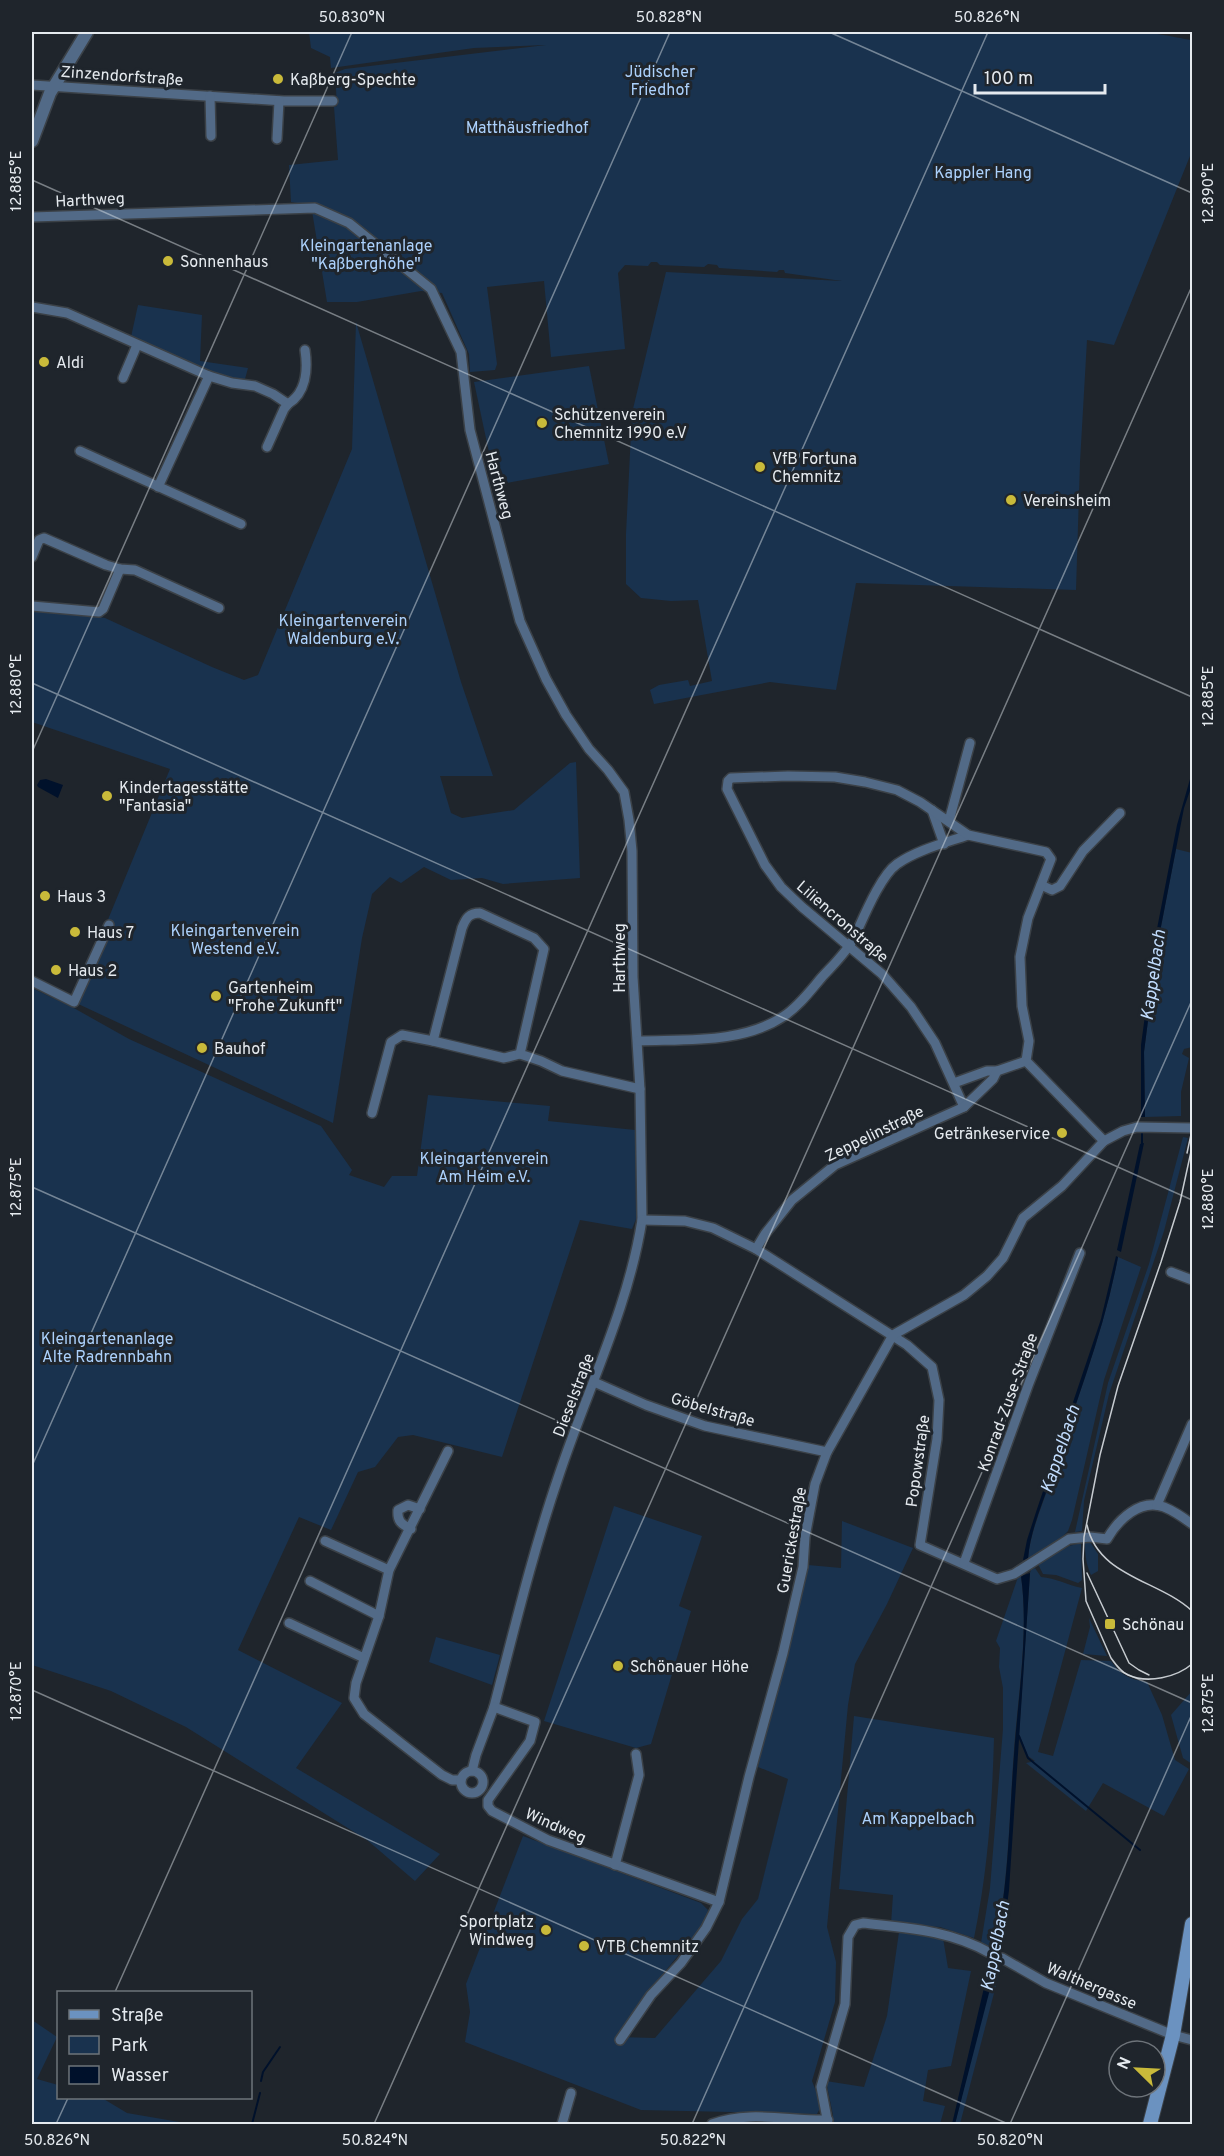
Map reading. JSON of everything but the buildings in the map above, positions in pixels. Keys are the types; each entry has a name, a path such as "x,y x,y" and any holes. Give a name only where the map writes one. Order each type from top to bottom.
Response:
{"main road":[{"path":"1150,2124 1173,2035 1192,1924"}],"street":[{"path":"32,141 53,86 87,32"},
{"name":"Zinzendorfstraße","path":"32,85 279,101 333,101"},
{"path":"210,96 211,136"},
{"path":"277,138 279,101"},
{"name":"Harthweg","path":"32,217 315,207 349,223 430,289 461,352 470,430 528,641 566,715 589,749 624,792 629,820 634,913 633,977 640,1089"},
{"path":"32,308 40,307 67,313 209,376 232,384 255,386 288,404"},
{"path":"123,378 137,345"},
{"path":"267,447 284,409 298,397 307,363 305,350"},
{"path":"158,487 209,376"},
{"path":"80,451 241,524"},
{"path":"32,557 39,540 44,538 106,565 135,570 219,608"},
{"path":"32,606 99,612 103,609 120,569"},
{"path":"949,821 970,743"},
{"name":"Liliencronstraße","path":"932,810 897,790 834,777 731,778 726,789 765,865 788,894 882,974 911,1007 935,1043 954,1083"},
{"path":"932,810 969,835 1046,852 1051,859 1028,918 1020,957 1022,1006 1029,1041 1026,1061"},
{"path":"932,810 944,844"},
{"path":"1041,885 1052,890 1060,886 1083,850 1120,813"},
{"path":"638,1041 734,1035 761,1029 784,1015 804,998 850,946 885,877 896,865 910,856 969,835"},
{"path":"433,1041 466,917 473,913 480,913 534,938 543,949 520,1054"},
{"path":"32,981 74,1002 109,925"},
{"path":"372,1113 391,1042 402,1035 504,1058 520,1054 541,1060 562,1071 640,1089"},
{"path":"964,1107 954,1083 987,1071 997,1071 1026,1061"},
{"path":"1026,1061 1104,1141"},
{"name":"Zeppelinstraße","path":"756,1249 792,1200 835,1165 964,1107 993,1079 997,1071"},
{"name":"Dieselstraße","path":"472,1771 494,1707 538,1539 620,1308 642,1220 640,1089"},
{"path":"892,1335 964,1295 987,1276 1003,1258 1023,1218 1062,1186 1104,1141 1123,1131 1142,1127 1192,1128"},
{"name":"Popowstraße","path":"642,1220 686,1221 713,1228 756,1249 907,1345 932,1367 939,1400 937,1440 920,1545 997,1579 1014,1574 1069,1539 1090,1537 1107,1539 1119,1521 1130,1513 1143,1506 1157,1505"},
{"name":"Konrad-Zuse-Straße","path":"964,1563 1029,1383 1080,1253"},
{"path":"1171,1272 1192,1280"},
{"name":"Guerickestraße","path":"620,2040 651,1995 681,1963 706,1928 719,1902 803,1567 810,1507 827,1452 892,1335"},
{"name":"Göbelstraße","path":"594,1382 646,1405 705,1426 827,1452"},
{"path":"1192,1424 1157,1505 1174,1512 1192,1524"},
{"path":"448,1451 389,1570 379,1616 354,1691 357,1706 364,1714 442,1774 452,1780 461,1780"},
{"path":"411,1529 399,1522 398,1510 408,1504 420,1509"},
{"path":"325,1541 389,1570"},
{"path":"310,1581 379,1616"},
{"path":"289,1623 364,1658"},
{"name":"Windweg","path":"494,1707 536,1722 530,1741 488,1800 488,1806 492,1811 548,1840 719,1902"},
{"path":"615,1865 639,1775 636,1754"},
{"path":"472,1771 479,1774 483,1780 483,1787 471,1794 464,1791 461,1780 466,1773 472,1771"},
{"path":"712,2124 725,2120 769,2116 828,2122 821,2087 845,2004 848,1937 855,1925 863,1923 932,1931 954,1936 990,1953"},
{"name":"Walthergasse","path":"1002,1958 1046,1983 1173,2035 1192,2040"},
{"path":"562,2124 571,2093"}],"green space":[{"path":"309,32 1112,32 1121,34 1135,32 1192,40 1192,151 1114,345 1087,340 1076,590 856,583 836,690 770,682 654,704 650,690 659,685 688,680 690,686 712,681 698,600 671,601 641,598 626,584 632,413 666,272 842,281 785,273 784,270 777,272 719,268 717,265 708,264 704,267 660,265 657,262 651,262 648,266 625,265 618,273 625,349 551,357 544,281 487,287 497,364 495,370 470,372 469,354 442,293 421,291 357,302 327,302 311,205 291,202 289,165 338,160 334,107 337,106 335,73 345,69 546,45 474,48 331,68 330,57 311,48"},
{"path":"138,305 202,315 200,361 248,368 245,379 226,377 131,337"},
{"path":"356,322 461,682 493,776 440,776 451,813 462,818 514,810 570,763 576,762 580,878 503,884 482,878 451,880 424,867 401,883 390,877 372,894 362,938 333,1123 74,1002 170,769 32,722 32,608 105,618 244,680 258,675 352,449"},
{"name":"Schützenverein Chemnitz 1990 e.V","path":"589,366 609,464 496,485 474,382"},
{"path":"1176,849 1192,853 1192,1047 1184,1049 1182,1054 1189,1058 1181,1092 1181,1116 1145,1117 1144,1052 1158,942"},
{"path":"32,988 129,1039 321,1126 352,1170 349,1175 384,1187 392,1176 417,1176 428,1095 550,1106 548,1121 635,1130 636,1219 632,1229 580,1220 502,1457 413,1435 398,1437 375,1467 358,1472 331,1530 299,1517 238,1650 342,1703 296,1768 440,1854 415,1881 367,1840 186,1727 111,1691 32,1665"},
{"path":"1183,1137 1188,1138 1164,1231 1109,1394 1084,1501 1082,1531 1075,1532 1108,1383 1149,1264"},
{"path":"1118,1257 1141,1267 1104,1380 1072,1520 1068,1531 1063,1536 1028,1559 1034,1527 1097,1340"},
{"name":"Schönauer Höhe","path":"614,1506 702,1536 679,1606 691,1611 651,1744 636,1748 544,1721"},
{"path":"842,1521 913,1548 855,1664 848,1705 827,1927 836,1962 835,2002 812,2081 819,2099 820,2108 817,2114 641,2110 465,2042 470,2012 466,1984 523,1836 701,1903 708,1910 706,1922 637,2005 618,2037 655,2038 721,1961 742,1919 758,1899 788,1779 758,1767 770,1712 789,1651 808,1565 841,1568"},
{"path":"1090,1542 1098,1554 1098,1571 1091,1575 1085,1547 1085,1543"},
{"path":"1081,1543 1082,1580 1078,1583 1056,1575 1043,1574 1038,1564 1069,1546"},
{"path":"1035,1568 1041,1577 1082,1588 1038,1752 1053,1756 1081,1660 1111,1661 1126,1676 1147,1682 1162,1715 1175,1760 1189,1769 1164,1816 1103,1783 1086,1811 1026,1763 1035,1761 1028,1756 1019,1734 1030,1573"},
{"path":"1021,1576 1024,1619 1022,1663 1006,1877 994,1951 981,1943 990,1888 1003,1729 1000,1648 996,1641 1018,1577"},
{"path":"1089,1618 1107,1656 1083,1654 1090,1627"},
{"path":"436,1637 500,1655 492,1685 429,1662"},
{"path":"1192,1691 1192,1764 1183,1758 1171,1715"},
{"name":"Am Kappelbach","path":"854,1716 994,1738 988,1838 983,1887 974,1938 940,1927 891,1924 893,1895 839,1889"},
{"path":"899,1932 920,1933 943,1938 948,1968 971,1971 951,2066 928,2070 923,2101 945,2106 940,2124 833,2124 826,2081 864,2087 887,2016"},
{"path":"996,1959 999,1961 1000,1970 960,2124 955,2124"},
{"path":"32,2020 57,2037 37,2079 57,2085 57,2099 104,2099 127,2113 191,2124 32,2124"}],"water":[{"path":"1192,772 1192,785 1184,808 1158,942 1144,1052 1145,1117 1141,1117 1141,1045 1156,934 1177,825"},
{"path":"46,779 63,785 58,798 38,787 40,780"},
{"path":"1144,1143 1121,1252 1117,1250 1140,1144"},
{"path":"1116,1256 1118,1257 1112,1285 1097,1340 1037,1517 1028,1559 1023,1560 1036,1512 1101,1319"},
{"path":"1030,1573 1009,1890 1001,1954 994,1951 1006,1878 1022,1665 1024,1620 1021,1576"},
{"path":"991,1958 996,1959 995,1970 955,2124 952,2124"}],"waterway":[{"name":"Kappelbach","path":"1142,1131 1142,1146"},
{"path":"1019,1736 1028,1758 1140,1850"},
{"name":"Kappelbach","path":"994,1962 997,1950"},
{"path":"261,2081 263,2072 280,2047"},
{"path":"252,2124 260,2093"}],"tram line":[{"path":"1187,1153 1192,1130"},
{"path":"1192,1147 1180,1202 1118,1386 1100,1455 1084,1537 1083,1559 1086,1601 1111,1658 1121,1670 1136,1678 1153,1679 1170,1676 1192,1664"},
{"path":"1087,1525 1093,1542 1103,1556 1116,1567 1163,1592 1192,1611"},
{"path":"1087,1573 1129,1663 1149,1675"}],"place":[{"name":"Kaßberg-Spechte","path":"278,79"},
{"name":"Sonnenhaus","path":"168,261"},
{"name":"Aldi","path":"44,362"},
{"name":"Schützenverein Chemnitz 1990 e.V","path":"542,423"},
{"name":"VfB Fortuna Chemnitz","path":"760,467"},
{"name":"Vereinsheim","path":"1011,500"},
{"name":"Kindertagesstätte \"Fantasia\"","path":"107,796"},
{"name":"Haus 3","path":"45,896"},
{"name":"Haus 7","path":"75,932"},
{"name":"Haus 2","path":"56,970"},
{"name":"Gartenheim \"Frohe Zukunft\"","path":"216,996"},
{"name":"Bauhof","path":"202,1048"},
{"name":"Getränkeservice","path":"1062,1133"},
{"name":"Schönau","path":"1110,1624"},
{"name":"Schönauer Höhe","path":"618,1666"},
{"name":"Sportplatz Windweg","path":"546,1930"},
{"name":"VTB Chemnitz","path":"584,1946"}],"park label":[{"name":"Jüdischer Friedhof","path":"660,80"},
{"name":"Matthäusfriedhof","path":"527,127"},
{"name":"Kappler Hang","path":"983,172"},
{"name":"Kleingartenanlage \"Kaßberghöhe\"","path":"366,254"},
{"name":"Kleingartenverein Waldenburg e.V.","path":"343,629"},
{"name":"Kleingartenverein Westend e.V.","path":"235,939"},
{"name":"Kleingartenverein Am Heim e.V.","path":"484,1167"},
{"name":"Kleingartenanlage Alte Radrennbahn","path":"107,1347"}]}
